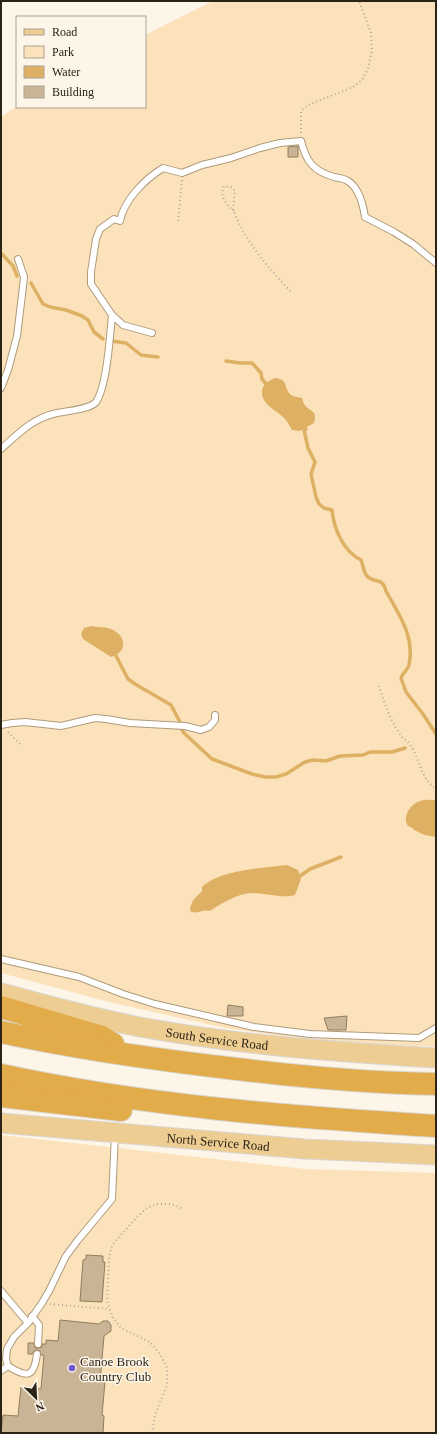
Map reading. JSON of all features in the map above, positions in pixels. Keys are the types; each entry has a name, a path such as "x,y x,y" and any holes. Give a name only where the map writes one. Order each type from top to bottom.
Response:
{"highway":[{"path":"1,1007 102,1037 130,1056"},
{"path":"1,1032 130,1056 200,1065 315,1077 436,1084"},
{"path":"1,1074 98,1093 188,1106 348,1121"},
{"path":"1,1096 173,1116 348,1121 436,1126"}],"main road":[{"name":"South Service Road","path":"1,993 139,1027 222,1040 324,1051 436,1058"},
{"name":"North Service Road","path":"1,1123 305,1149 436,1155"}],"lane":[{"path":"152,333 123,324 112,315 91,284 90,272 96,239 100,229 114,219 120,221 122,214 133,194 163,168 182,173 202,165 231,158 260,148 301,140 304,154 312,166 321,172 346,180 353,186 359,194 365,217 407,240 436,263"},
{"path":"1,388 8,370 17,336 24,277 18,259"},
{"path":"1,449 32,422 52,414 85,408 95,403 100,395 105,375 112,315"},
{"path":"1,725 12,722 25,722 60,726 95,718 130,723 185,726 201,730 209,727 215,720 215,715"},
{"path":"1,959 79,977 123,994 155,1004 254,1027 310,1034 419,1038 436,1028"},
{"path":"37,1354 36,1366 34,1370 31,1373 21,1374 8,1366 4,1349 28,1323 49,1291 66,1256 112,1199 115,1133"},
{"path":"1,1291 28,1323"},
{"path":"32,1316 39,1325 38,1344"},
{"path":"1,1371 8,1366"}],"path":[{"path":"301,140 301,111 308,105 353,87 362,80 368,69 372,50 371,33 359,1"},
{"path":"178,221 182,173"},
{"path":"234,211 228,207 223,198 222,190 224,186 231,187 235,191 234,211 247,237 260,256 291,292"},
{"path":"379,686 384,703 395,724 402,736 411,745 428,781 436,788"},
{"path":"6,731 22,746"},
{"path":"152,1433 155,1415 167,1385 167,1368 160,1354 150,1342 122,1328 113,1318 107,1301 109,1258 112,1245 147,1208 157,1204 171,1204 184,1210"},
{"path":"42,1303 110,1310"}],"green space":[{"path":"213,1 436,1 436,1047 327,1042 225,1028 109,1002 1,973 1,117 16,107 16,108 146,108 146,34"},
{"path":"1,1135 305,1169 436,1173 436,1433 1,1433"}],"water":[{"path":"275,378 284,382 291,395 302,398 306,407 315,415 314,423 300,431 292,430 285,419 267,404 262,396 262,391 267,383"},
{"path":"91,626 108,628 118,633 123,641 120,652 111,657 83,639 81,634 84,628"},
{"path":"422,800 436,800 436,837 428,836 408,826 406,819 408,811 413,805"},
{"path":"287,865 298,870 301,879 295,895 279,896 247,893 230,899 210,911 191,912 190,908 193,900 202,891 202,887 210,881 230,873"}],"building":[{"path":"298,146 298,157 288,157 288,147"},
{"path":"228,1005 243,1007 243,1016 227,1016"},
{"path":"347,1016 346,1030 328,1030 324,1018"},
{"path":"86,1255 103,1256 103,1262 105,1262 102,1302 80,1301 83,1260 86,1259"},
{"name":"Canoe Brook Country Club","path":"60,1320 99,1324 103,1321 108,1321 111,1325 111,1331 104,1336 100,1382 105,1382 102,1415 104,1416 103,1433 1,1433 3,1415 18,1416 21,1387 41,1389 44,1355 41,1355 40,1351 37,1350 32,1354 28,1354 28,1343 34,1343 35,1348 38,1348 42,1347 42,1344 46,1344 46,1340 58,1341"}],"waterway":[{"path":"1,253 13,266 17,276"},
{"path":"31,283 43,304 82,316 88,320 94,332 103,339"},
{"path":"112,341 126,343 141,355 158,357"},
{"path":"226,361 252,363 261,373 262,379 268,386"},
{"path":"306,429 304,430 308,448 315,462 311,474 316,497 319,504 324,508 332,510 340,539 349,551 361,560 367,576 372,580 382,583 401,617 410,645 408,667 401,678 406,692 436,734"},
{"path":"114,652 128,679 171,705 180,722"},
{"path":"181,728 184,733 212,759 252,774 265,777 276,777 286,774 305,762 313,760 326,761 340,756 363,755 370,752 392,752 405,748"},
{"path":"300,876 310,869 341,857"}],"place":[{"name":"Canoe Brook Country Club","path":"72,1368"}]}
